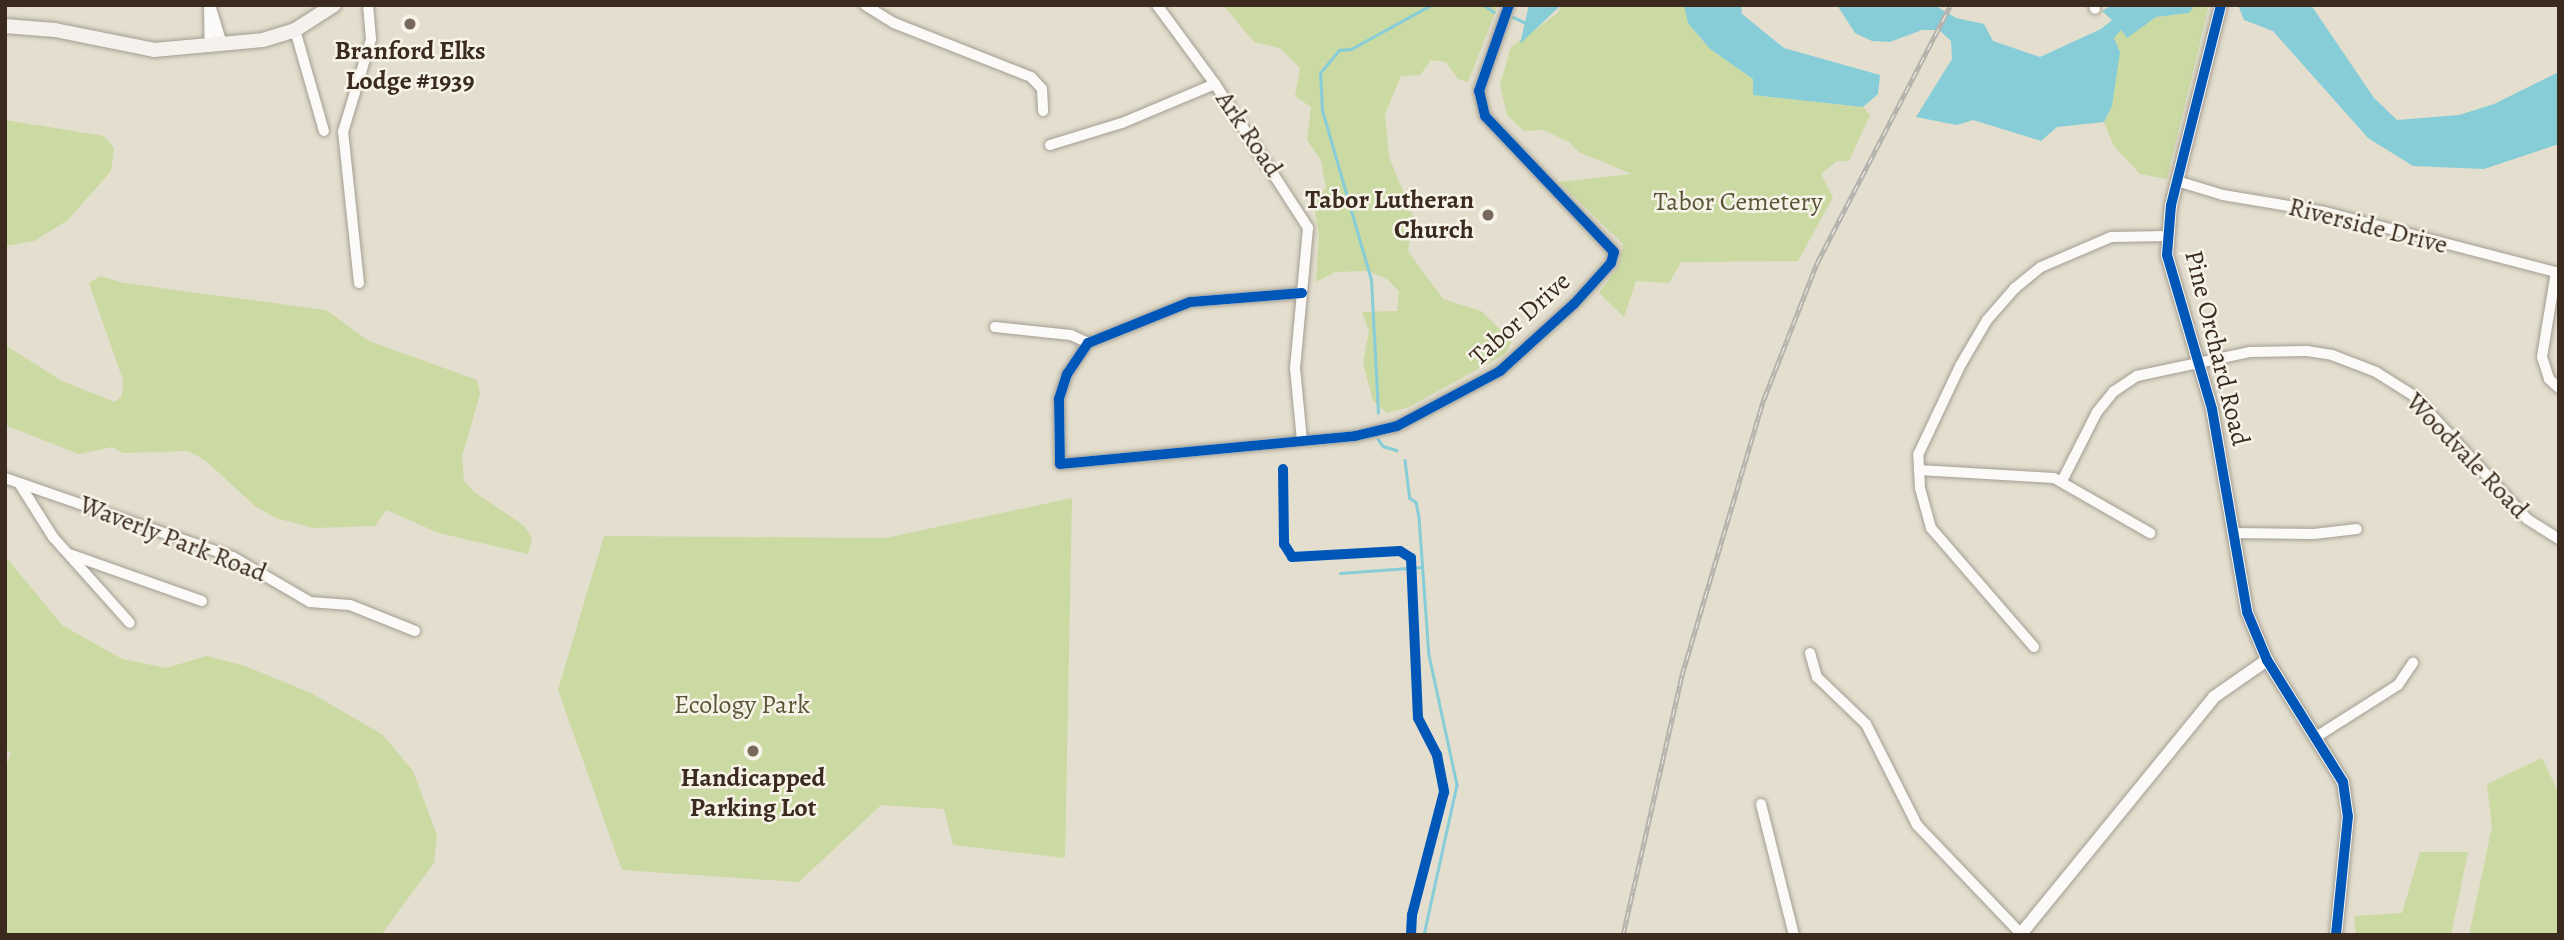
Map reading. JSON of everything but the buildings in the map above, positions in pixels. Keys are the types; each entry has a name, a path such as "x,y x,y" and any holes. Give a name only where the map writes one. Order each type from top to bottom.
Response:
{"main road":[{"path":"5,26 55,30 130,48 216,45 295,30 334,5"}],"street":[{"path":"210,5 216,45"},
{"path":"359,283 343,132 371,38 368,5"},
{"path":"865,5 894,23 1028,75 1042,89 1042,111"},
{"name":"Ark Road","path":"1157,5 1216,84 1306,223 1309,248 1295,368 1302,441"},
{"name":"Tabor Drive","path":"1088,343 1067,374 1059,400 1060,464 1368,434 1396,426 1480,385 1574,304 1611,263 1614,252 1485,116 1479,91 1509,5"},
{"name":"Pine Orchard Road","path":"2221,5 2177,181 2167,255 2195,364 2212,410 2247,612 2267,660 2343,782 2348,816 2336,935"},
{"path":"295,30 324,131"},
{"path":"1050,145 1122,123 1216,84"},
{"name":"Riverside Drive","path":"2177,181 2223,195 2325,212 2557,272"},
{"path":"2034,647 1931,528 1918,455 1932,418 1987,320 2015,288 2041,267 2111,237 2168,236"},
{"path":"2557,272 2542,357 2549,379 2559,388"},
{"path":"995,327 1071,335 1088,343 1190,302 1302,293"},
{"name":"Woodvale Road","path":"2062,481 2113,392 2137,376 2250,352 2307,351 2332,355 2376,372 2414,396 2527,519 2559,538"},
{"path":"1919,470 2062,481 2150,533"},
{"name":"Waverly Park Road","path":"5,478 233,557 310,602 350,605 415,631"},
{"path":"19,483 53,537 130,624"},
{"path":"2234,533 2330,534 2357,529"},
{"path":"69,554 202,601"},
{"path":"1810,653 1817,677 1866,724 1917,825 2020,934 2214,696 2267,660"},
{"path":"2316,737 2398,685 2413,663"},
{"path":"1760,804 1794,935"}],"green space":[{"path":"1223,5 1498,5 1468,82 1458,79 1446,62 1431,60 1420,75 1401,76 1385,114 1389,157 1414,218 1408,251 1443,299 1481,311 1512,341 1505,354 1409,407 1387,413 1373,401 1363,363 1369,331 1362,312 1397,311 1399,291 1387,279 1367,271 1335,272 1316,282 1319,234 1313,201 1326,188 1321,160 1307,140 1311,107 1295,96 1300,68 1280,48 1254,42"},
{"name":"Tabor Cemetery","path":"1561,5 1684,5 1688,23 1710,49 1753,79 1753,95 1863,107 1870,115 1849,161 1837,161 1821,174 1833,197 1798,261 1681,262 1669,283 1636,281 1624,317 1599,293 1619,265 1623,244 1559,182 1632,174 1579,152 1569,142 1543,130 1524,131 1507,115 1500,85 1511,47 1558,13"},
{"path":"2195,5 2209,5 2167,179 2140,174 2114,146 2104,122 2112,106 2113,38 2121,30 2126,37 2156,17 2189,13"},
{"path":"5,120 104,136 114,148 111,171 68,220 34,241 5,246"},
{"path":"100,276 123,283 326,310 369,341 477,380 480,394 462,456 464,481 473,491 524,526 532,538 528,554 439,533 386,510 375,526 313,528 276,518 255,506 205,460 188,451 123,453 112,447 79,454 5,425 5,345 62,381 115,402 122,396 123,380 89,283"},
{"name":"Ecology Park","path":"1072,498 1065,858 953,845 944,809 881,805 799,882 622,870 558,690 604,536 886,538"},
{"path":"5,556 62,625 122,659 166,668 207,656 245,666 311,693 383,735 413,771 437,835 434,863 381,935 5,935 5,769 11,753 5,749"},
{"path":"2542,758 2559,794 2559,935 2469,935 2492,827 2487,784"},
{"path":"2420,852 2468,852 2451,935 2356,935 2354,916 2402,913"}],"water":[{"path":"1529,5 1561,5 1520,44 1525,22"},
{"path":"1684,5 1741,5 1742,14 1784,48 1880,75 1878,94 1863,107 1753,95 1753,79 1710,49 1688,23"},
{"path":"1837,5 1934,5 1956,18 1984,24 1993,41 2040,57 2101,29 2112,20 2102,11 2112,5 2195,5 2189,13 2156,17 2127,38 2121,30 2114,38 2120,52 2112,106 2104,122 2057,127 2041,141 1973,120 1957,125 1916,117 1952,59 1951,41 1939,30 1922,30 1890,42 1872,41 1855,33"},
{"path":"2238,5 2311,5 2374,98 2397,120 2459,115 2494,104 2559,72 2559,144 2484,169 2413,166 2368,138 2273,31 2244,20"}],"waterway":[{"path":"1378,413 1371,280 1322,110 1320,73 1339,50 1351,49 1431,5"},
{"path":"1484,5 1494,12"},
{"path":"1513,17 1526,23"},
{"path":"1378,439 1383,446 1396,450"},
{"path":"1405,460 1410,498 1416,502 1419,517 1429,655 1457,785 1424,935"},
{"path":"1340,573 1422,567"}],"railway":[{"path":"1623,935 1682,675 1764,399 1817,263 1951,5"}],"cycle path":[{"path":"1302,293 1190,302 1088,343 1067,374 1059,399 1060,464 1355,436 1397,426 1500,371 1574,304 1611,263 1614,252 1485,116 1479,91 1509,5"},
{"path":"2221,5 2171,205 2167,255 2212,409 2247,612 2267,660 2343,782 2348,816 2336,935"},
{"path":"1283,469 1284,544 1292,557 1400,551 1411,558 1418,718 1437,755 1444,792 1412,915 1411,935"}],"place":[{"name":"Branford Elks Lodge #1939","path":"410,24"},
{"name":"Tabor Lutheran Church","path":"1488,215"},
{"name":"Handicapped Parking Lot","path":"753,751"}]}
